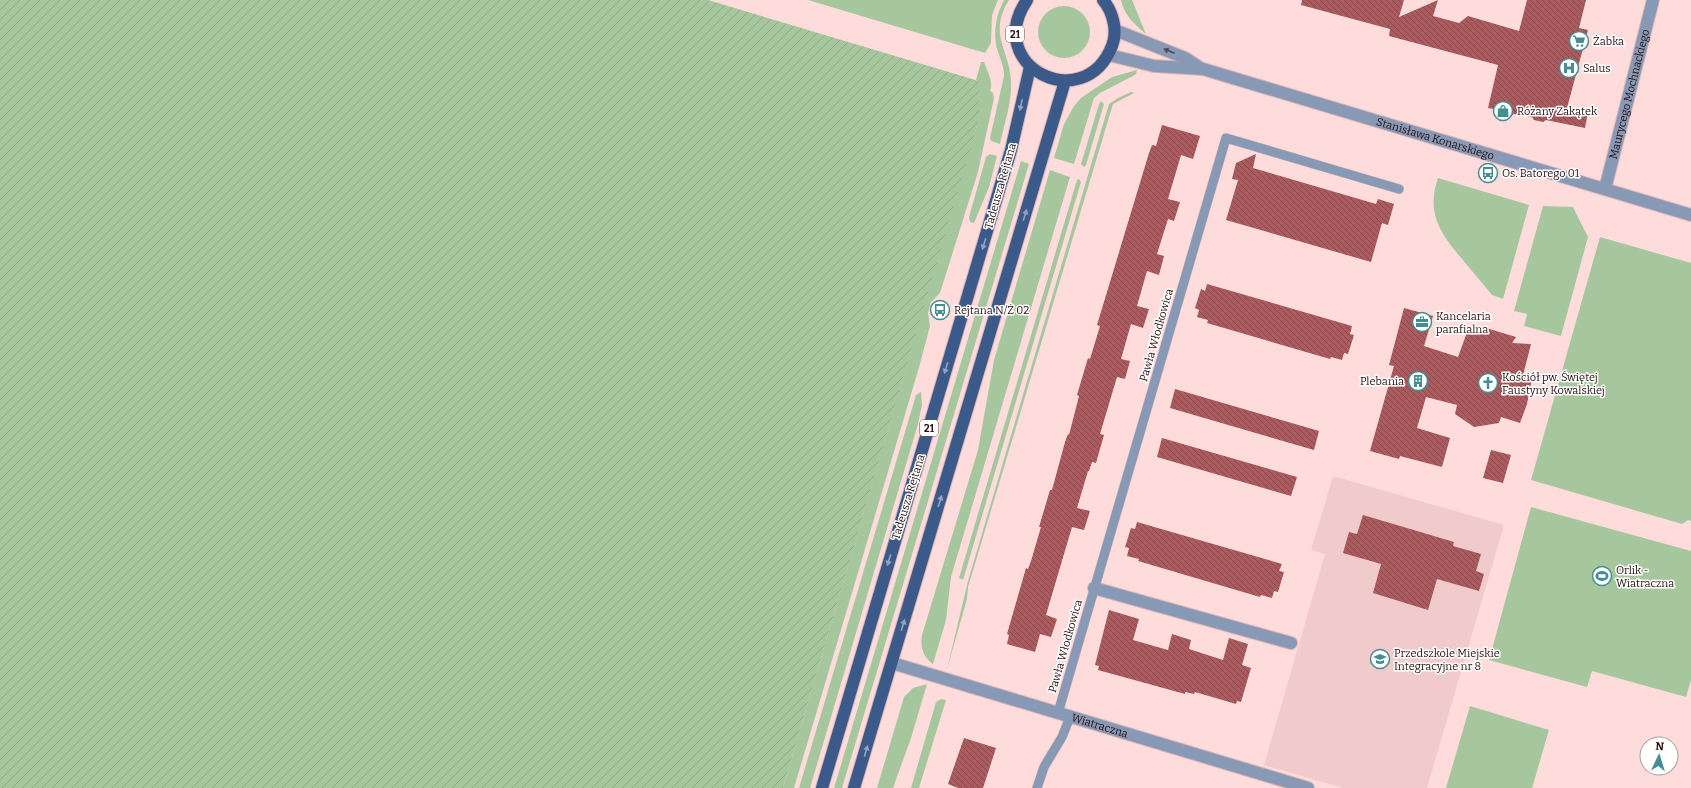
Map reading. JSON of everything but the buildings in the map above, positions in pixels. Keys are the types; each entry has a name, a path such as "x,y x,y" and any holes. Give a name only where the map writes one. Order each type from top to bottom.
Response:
{"main road":[{"name":"21","path":"1027,0 1019,12 1015,31 1019,50 1030,67"},
{"path":"1030,67 1046,77 1065,81 1082,78 1098,69 1108,55 1113,43 1114,30 1112,17 1103,0"},
{"name":"Tadeusza Rejtana","path":"822,788 1011,150 1030,67"},
{"path":"854,788 1065,81"}],"street":[{"name":"Maurycego Mochnackiego","path":"1605,189 1653,0"},
{"name":"Stanisława Konarskiego","path":"1114,30 1185,58 1203,69"},
{"name":"Stanisława Konarskiego","path":"1108,55 1154,66 1203,69 1691,215"},
{"path":"1094,588 1291,643"},
{"name":"Wiatraczna","path":"892,663 1308,788"}],"lane":[{"name":"Pawła Włodkowica","path":"1037,788 1044,767 1062,737 1064,715 1094,588 1226,138 1400,189"}],"shaded area":[{"name":"Przedszkole Miejskie Integracyjne nr 8","path":"1333,476 1504,525 1427,788 1343,788 1264,765 1325,554 1311,550"}],"green space":[{"path":"0,0 708,0 979,81 979,118 971,147 783,788 0,788"},
{"path":"808,0 998,0 992,15 991,43 985,53"},
{"path":"1004,0 1009,0 1003,12 1000,23 1000,33 1008,61 1011,91 1000,144 991,141 990,138 1004,76 1003,65 997,49 995,30 997,18"},
{"path":"1121,0 1132,0 1146,34 1127,15"},
{"path":"1064,6 1074,8 1082,14 1088,22 1090,32 1088,42 1082,50 1074,56 1064,58 1054,56 1046,50 1040,42 1038,32 1040,22 1046,14 1054,8"},
{"path":"981,62 984,62 990,76 990,91 993,93 994,98 978,172 940,293 931,302 928,313 930,326 920,364 794,788 783,788 979,118 979,81 976,80"},
{"path":"1137,70 1136,74 1133,76 1100,93 1094,98 1074,164 1054,158 1064,124 1074,106 1081,98 1112,77"},
{"path":"1131,92 1134,93 1113,104 968,587 967,599 947,669 968,581 1109,104"},
{"path":"1101,101 1104,104 1086,165 1084,167 1081,164"},
{"path":"990,154 997,156 989,187 974,223 970,222 969,217 986,157"},
{"path":"1021,161 1029,164 842,788 834,788"},
{"path":"1050,170 1070,177 951,577 946,620 933,664 923,651 921,644 922,635 978,450 994,360"},
{"path":"1438,178 1529,205 1503,299 1492,295 1447,240 1437,222 1434,202"},
{"path":"1079,179 1081,182 963,580 959,578 1077,180"},
{"path":"1543,206 1573,207 1588,237 1561,336 1524,326 1527,314 1514,311"},
{"path":"1600,237 1691,263 1691,521 1688,520 1682,524 1531,480"},
{"path":"921,392 922,405 918,424 810,788 799,788 916,395"},
{"name":"Orlik - Wiatraczna","path":"1531,507 1691,551 1691,680 1686,697 1592,671 1587,687 1489,660"},
{"path":"927,684 911,738 893,788 877,788 904,697 913,688"},
{"path":"941,699 946,700 919,788 911,788 936,702"},
{"path":"1470,706 1549,730 1532,788 1446,788"}],"place":[{"name":"Żabka","path":"1579,41"},
{"name":"Salus","path":"1569,68"},
{"name":"Różany Zakątek","path":"1503,111"},
{"name":"Os. Batorego 01","path":"1488,173"},
{"name":"Rejtana N/Ż 02","path":"940,310"},
{"name":"Kancelaria parafialna","path":"1422,322"},
{"name":"Plebania","path":"1418,381"},
{"name":"Kościół pw. Świętej Faustyny Kowalskiej","path":"1488,383"},
{"name":"Orlik - Wiatraczna","path":"1602,576"},
{"name":"Przedszkole Miejskie Integracyjne nr 8","path":"1380,659"}]}
